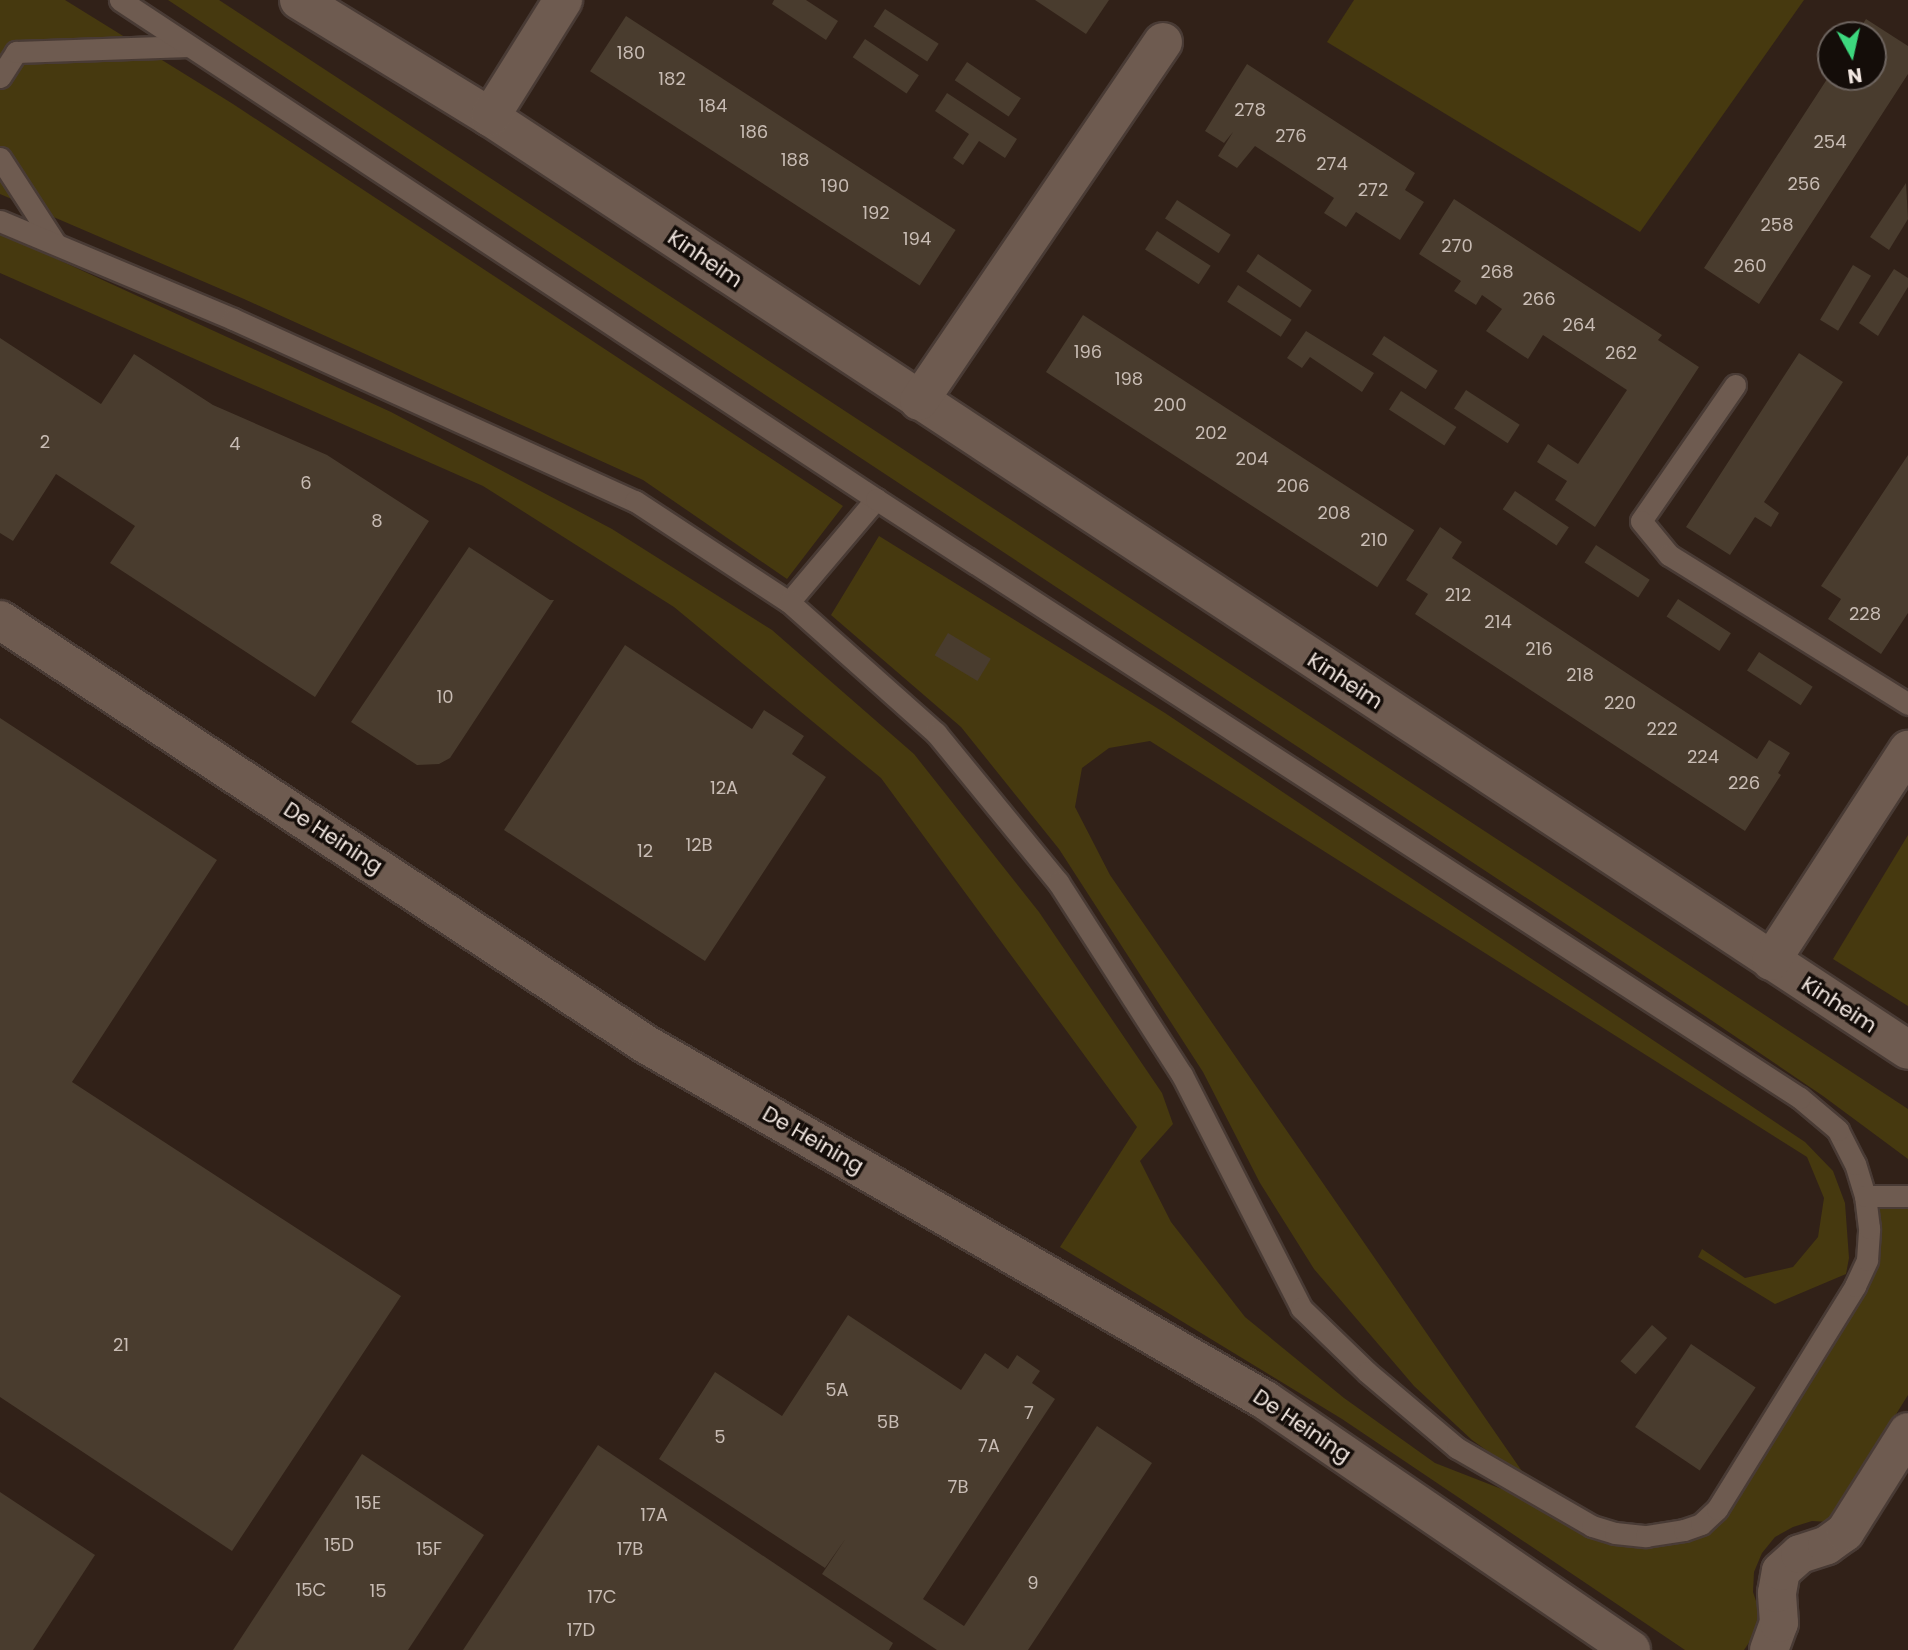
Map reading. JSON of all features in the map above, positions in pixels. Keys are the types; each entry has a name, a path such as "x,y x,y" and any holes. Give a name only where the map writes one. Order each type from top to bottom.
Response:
{"street":[{"name":"Kinheim","path":"299,0 490,117 1908,1050"},
{"path":"490,117 563,0"},
{"path":"919,401 1163,42"},
{"name":"De Heining","path":"0,620 647,1045 1265,1400 1631,1650"},
{"path":"1771,961 1908,750"},
{"path":"1769,1650 1779,1623 1777,1592 1782,1571 1800,1554 1827,1545 1844,1532 1908,1432"}],"lane":[{"path":"0,221 233,319 635,501 789,602 936,733 1058,882 1182,1074 1301,1308 1367,1372 1457,1448 1592,1526 1615,1533 1657,1534 1701,1524 1717,1508 1856,1286 1867,1260 1869,1228 1865,1196 1855,1164 1838,1130 1800,1098 876,499 120,0"},
{"path":"0,77 16,52 189,46"},
{"path":"0,158 55,243"},
{"path":"1735,385 1641,521 1669,555 1908,704"},
{"path":"789,602 876,499"},
{"path":"1865,1196 1908,1196"}],"shaded area":[{"path":"0,0 65,0 233,104 843,506 787,579 643,480 244,299 0,194"},
{"path":"168,0 219,0 1908,1109 1908,1159 1823,1096 1705,1016"},
{"path":"1354,0 1804,0 1640,232 1327,42"},
{"path":"0,233 391,412 612,529 772,630 914,754 1039,912 1162,1093 1173,1124 1140,1161 1171,1222 1245,1317 1344,1398 1435,1463 1615,1533 1701,1524 1855,1286 1865,1196 1908,1196 1908,1395 1829,1522 1812,1521 1793,1527 1775,1537 1762,1553 1754,1572 1753,1592 1763,1622 1744,1650 1685,1650 1342,1419 1060,1247 1137,1127 881,778 674,607 483,486 0,273"},
{"path":"879,536 1165,713 1805,1142 1833,1171 1845,1203 1849,1258 1846,1274 1775,1304 1698,1257 1702,1249 1745,1278 1793,1267 1818,1237 1824,1198 1807,1157 1150,741 1109,748 1082,768 1075,807 1110,875 1528,1480 1472,1440 1414,1386 1314,1269 1260,1183 1203,1072 1059,849 961,727 831,615"},
{"path":"1908,835 1908,1006 1833,959"}],"building":[{"path":"774,0 806,0 838,21 826,40 772,4"},
{"path":"1035,0 1109,0 1086,34"},
{"path":"885,9 939,44 927,61 874,27"},
{"path":"626,16 956,230 920,285 590,71"},
{"path":"1887,32 1908,46 1908,74 1759,304 1704,268 1819,91 1887,91"},
{"path":"865,39 919,75 907,94 853,57"},
{"path":"967,62 1021,98 1009,117 955,80"},
{"path":"1247,64 1415,173 1405,190 1424,202 1400,240 1356,212 1346,227 1324,213 1334,198 1255,146 1237,168 1218,156 1233,132 1224,143 1205,131"},
{"path":"947,93 1017,139 1005,158 979,141 963,165 953,158 969,134 935,111"},
{"path":"1906,183 1908,219 1889,250 1870,237"},
{"path":"1454,199 1662,335 1658,340 1699,367 1595,527 1555,500 1567,481 1537,462 1548,444 1578,464 1627,390 1543,335 1528,359 1486,331 1502,309 1482,295 1476,305 1454,291 1461,281 1419,254"},
{"path":"1177,200 1231,235 1219,253 1165,218"},
{"path":"1157,231 1211,266 1199,284 1145,249"},
{"path":"1258,254 1312,290 1300,308 1246,271"},
{"path":"1853,265 1871,276 1838,331 1820,320"},
{"path":"1894,269 1908,278 1908,287 1878,336 1859,323"},
{"path":"1238,285 1292,320 1281,337 1227,302"},
{"path":"1083,315 1414,530 1377,587 1046,372"},
{"path":"1306,331 1374,373 1362,392 1310,357 1302,368 1287,358"},
{"path":"1384,336 1438,371 1426,389 1372,354"},
{"path":"0,338 101,404 134,354 213,405 327,455 429,521 315,697 110,563 135,526 56,474 13,541 0,533"},
{"path":"1799,353 1843,382 1764,502 1779,513 1771,527 1755,517 1730,555 1686,527"},
{"path":"1466,390 1520,425 1508,443 1454,408"},
{"path":"1401,391 1456,427 1444,445 1389,409"},
{"path":"1908,455 1908,613 1881,654 1828,619 1841,599 1821,586"},
{"path":"1515,491 1569,527 1557,546 1503,509"},
{"path":"1440,527 1462,542 1452,558 1757,759 1769,740 1790,753 1778,773 1781,775 1745,831 1415,614 1428,594 1406,580"},
{"path":"1596,545 1650,580 1638,597 1585,563"},
{"path":"469,547 550,600 554,600 450,758 439,764 417,765 351,722"},
{"path":"1678,599 1731,633 1719,651 1667,617"},
{"path":"948,633 991,659 977,681 935,655"},
{"path":"625,645 752,729 764,710 804,736 792,754 826,777 705,961 504,830"},
{"path":"1759,652 1813,687 1801,705 1747,670"},
{"path":"0,718 217,860 72,1082 401,1296 232,1551 0,1397"},
{"path":"848,1315 961,1390 985,1353 1008,1369 1017,1355 1040,1371 1032,1383 1055,1399 923,1599 964,1626 1097,1426 1152,1463 1028,1650 937,1650 822,1574 846,1538 825,1568 659,1459 715,1372 782,1416"},
{"path":"1652,1325 1667,1338 1636,1374 1621,1361"},
{"path":"1691,1344 1756,1388 1700,1471 1635,1427"},
{"path":"598,1445 893,1643 889,1650 463,1650"},
{"path":"362,1454 484,1535 408,1650 233,1650"},
{"path":"0,1492 95,1555 33,1650 0,1650"}]}
